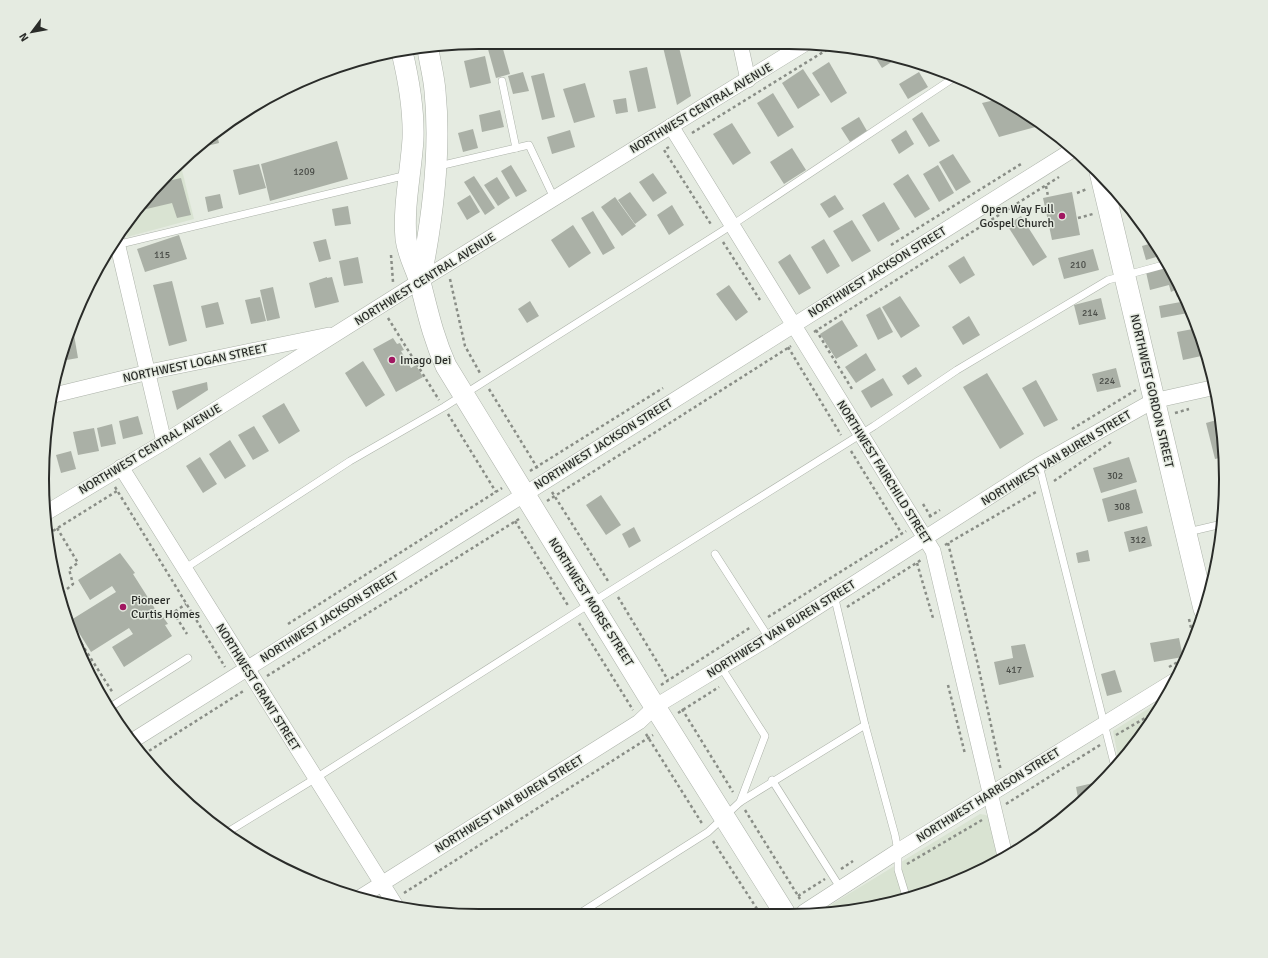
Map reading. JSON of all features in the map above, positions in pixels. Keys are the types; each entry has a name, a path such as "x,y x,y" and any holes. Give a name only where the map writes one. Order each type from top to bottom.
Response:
{"main road":[{"name":"NORTHWEST MORSE STREET","path":"420,281 430,234 437,141 436,97 429,52"},
{"name":"NORTHWEST MORSE STREET","path":"403,56 410,85 413,138 409,174 406,239 411,258 420,281 427,314 437,346 462,394 782,909"},
{"name":"NORTHWEST GORDON STREET","path":"1103,186 1155,409 1201,598"}],"street":[{"path":"741,49 748,80"},
{"name":"NORTHWEST CENTRAL AVENUE","path":"50,510 164,442 420,281 796,49"},
{"name":"NORTHWEST FAIRCHILD STREET","path":"671,126 933,551 1004,851"},
{"name":"NORTHWEST JACKSON STREET","path":"136,738 231,678 529,502 794,324 1069,152"},
{"path":"116,248 149,372 164,442"},
{"name":"NORTHWEST LOGAN STREET","path":"57,394 149,372 340,332"},
{"name":"NORTHWEST VAN BUREN STREET","path":"366,894 639,722 660,714 721,666 769,638 834,595 1040,465 1155,409 1210,389"},
{"name":"NORTHWEST GRANT STREET","path":"121,467 200,596 392,900"},
{"name":"NORTHWEST HARRISON STREET","path":"810,908 898,851 1165,686"}],"lane":[{"path":"502,81 516,148"},
{"path":"184,569 350,461 444,407 462,394 732,224 950,81"},
{"path":"434,167 529,145 554,198"},
{"path":"120,242 409,174"},
{"path":"231,830 316,778 591,603 861,434 963,366 1108,280 1162,265"},
{"path":"1040,465 1044,487 1114,761"},
{"path":"1186,533 1216,525"},
{"path":"715,554 769,638"},
{"path":"834,595 865,725 898,851 898,870 905,893"},
{"path":"113,705 188,658"},
{"path":"721,666 765,736 740,802"},
{"path":"587,909 708,832 740,802 772,780 865,725"},
{"path":"772,780 841,889"}],"path":[{"path":"147,752 247,688 257,684 268,675 529,502 802,339 1063,174"},
{"path":"1046,186 1048,196"},
{"path":"1155,409 1196,407"},
{"path":"838,612 933,551 1044,487 1116,439"},
{"path":"107,475 231,678"},
{"path":"53,531 117,491"},
{"path":"57,528 78,562 69,569 73,584 64,591"},
{"path":"165,618 200,596"},
{"path":"173,612 187,634"},
{"path":"83,647 118,702"},
{"path":"397,901 649,739 660,714 729,680"}],"shaded area":[{"path":"182,169 194,219 127,237 126,233 138,217 156,195"},
{"path":"1155,704 1147,718 1118,756 1113,731"},
{"path":"980,814 986,815 991,820 998,854 979,865 927,886 900,894 873,901 827,907"}],"building":[{"path":"488,49 503,49 510,74 496,78"},
{"path":"663,49 679,49 691,96 677,105"},
{"path":"485,56 491,83 470,88 464,61"},
{"path":"876,58 892,62 882,68"},
{"path":"829,62 847,93 831,103 812,73"},
{"path":"647,67 656,108 638,112 629,71"},
{"path":"803,69 820,95 798,109 782,83"},
{"path":"523,72 529,91 513,94 508,76"},
{"path":"919,72 928,87 908,99 899,84"},
{"path":"544,73 555,117 542,120 531,76"},
{"path":"585,83 595,117 574,123 563,89"},
{"path":"773,93 794,127 778,137 757,103"},
{"path":"626,98 628,112 616,114 613,100"},
{"path":"992,101 1036,127 999,137 982,103"},
{"path":"500,110 504,127 482,132 479,115"},
{"path":"922,112 940,141 929,147 912,119"},
{"path":"859,117 867,131 850,142 841,128"},
{"path":"732,123 751,153 733,165 713,134"},
{"path":"473,129 478,148 463,152 458,133"},
{"path":"570,130 575,147 552,154 547,137"},
{"path":"906,130 914,144 899,154 891,140"},
{"path":"218,137 219,143 207,146"},
{"path":"337,141 348,179 270,201 261,164"},
{"path":"792,148 806,170 784,184 770,162"},
{"path":"953,154 971,182 956,191 939,162"},
{"path":"259,164 266,188 239,195 233,170"},
{"path":"511,165 527,191 516,197 501,171"},
{"path":"938,165 954,193 939,202 923,174"},
{"path":"653,173 667,193 653,202 639,182"},
{"path":"908,174 930,209 915,218 893,184"},
{"path":"474,176 495,208 485,215 464,182"},
{"path":"497,177 510,198 498,206 484,185"},
{"path":"181,178 191,215 177,218 172,203 144,210 170,181"},
{"path":"630,192 647,215 635,224 618,200"},
{"name":"Open Way Full Gospel Church","path":"1072,192 1080,235 1052,240 1043,198"},
{"path":"220,194 223,208 208,212 205,197"},
{"path":"470,195 480,212 467,220 457,203"},
{"path":"835,195 844,209 829,218 820,204"},
{"path":"615,197 636,226 622,236 601,207"},
{"path":"884,202 900,229 878,242 862,215"},
{"path":"672,205 684,225 669,235 657,215"},
{"path":"348,206 351,224 335,226 332,209"},
{"path":"593,211 615,248 603,255 581,218"},
{"path":"1021,216 1047,257 1033,266 1007,225"},
{"path":"852,220 871,251 852,262 833,231"},
{"path":"573,225 591,253 569,268 551,240"},
{"path":"179,235 187,259 145,272 137,249"},
{"path":"326,239 331,259 319,262 313,242"},
{"path":"824,239 840,266 827,274 811,247"},
{"path":"1149,244 1157,257 1146,260 1142,246"},
{"path":"1093,249 1099,270 1064,279 1058,258"},
{"path":"790,254 811,288 799,295 778,262"},
{"path":"964,256 975,275 960,284 948,266"},
{"path":"358,257 363,283 344,286 339,261"},
{"path":"1163,268 1175,289 1178,297 1177,297 1175,290 1171,292 1169,285 1150,290 1146,272"},
{"path":"327,277 332,277 339,302 315,308 309,283"},
{"path":"172,281 187,341 169,346 153,285"},
{"path":"729,285 748,312 736,321 716,294"},
{"path":"273,287 280,318 267,321 260,290"},
{"path":"900,296 920,326 901,338 882,307"},
{"path":"260,297 266,321 251,324 245,300"},
{"path":"1101,298 1106,319 1079,325 1074,305"},
{"path":"530,301 539,316 527,323 518,309"},
{"path":"218,302 224,324 206,328 201,306"},
{"path":"1181,302 1186,313 1161,318 1159,306"},
{"path":"880,307 893,332 878,340 866,315"},
{"path":"969,316 980,335 963,345 952,327"},
{"path":"842,320 858,346 836,359 820,334"},
{"path":"1192,329 1201,356 1183,360 1177,332"},
{"path":"74,335 78,358 66,360"},
{"name":"Imago Dei","path":"393,338 397,344 400,343 404,350 401,351 411,368 416,365 423,377 396,392 373,349"},
{"path":"866,353 876,370 856,383 845,367"},
{"name":"Imago Dei","path":"363,361 385,395 366,407 345,373"},
{"path":"916,367 922,376 908,385 902,376"},
{"path":"1116,368 1121,387 1097,392 1092,374"},
{"path":"987,373 1024,434 1000,449 963,387"},
{"path":"883,378 893,395 871,408 861,391"},
{"path":"1036,380 1058,420 1044,427 1022,388"},
{"path":"207,382 208,390 177,410 172,391"},
{"path":"284,403 300,431 279,444 262,416"},
{"path":"138,416 143,434 123,439 119,421"},
{"path":"1215,421 1218,458 1215,459 1206,423"},
{"path":"112,424 116,444 101,447 97,428"},
{"path":"254,426 269,451 253,460 238,435"},
{"path":"94,428 99,451 78,455 73,432"},
{"path":"230,440 246,466 225,479 209,454"},
{"path":"71,451 76,469 61,473 56,455"},
{"path":"200,457 217,484 203,493 186,466"},
{"path":"1129,457 1137,482 1101,493 1093,468"},
{"path":"1136,489 1143,513 1108,522 1102,499"},
{"path":"601,495 621,525 606,535 586,505"},
{"path":"1147,526 1152,546 1129,552 1124,532"},
{"path":"634,527 641,541 629,548 622,534"},
{"path":"1088,550 1090,561 1078,563 1076,553"},
{"name":"Pioneer Curtis Homes","path":"120,553 135,573 133,574 159,615 161,614 168,624 165,625 172,636 124,667 112,647 133,634 129,628 91,652 76,628 73,619 116,592 112,586 90,600 78,580"},
{"path":"1179,638 1182,653 1180,658 1154,662 1150,643"},
{"path":"1025,644 1034,677 999,685 994,662 1013,658 1011,646"},
{"path":"1115,670 1122,692 1107,696 1101,674"},
{"path":"1093,783 1078,797 1076,787"}],"place":[{"name":"Open Way Full Gospel Church","path":"1062,216"},
{"name":"Imago Dei","path":"392,360"},
{"name":"Pioneer Curtis Homes","path":"123,607"}]}
